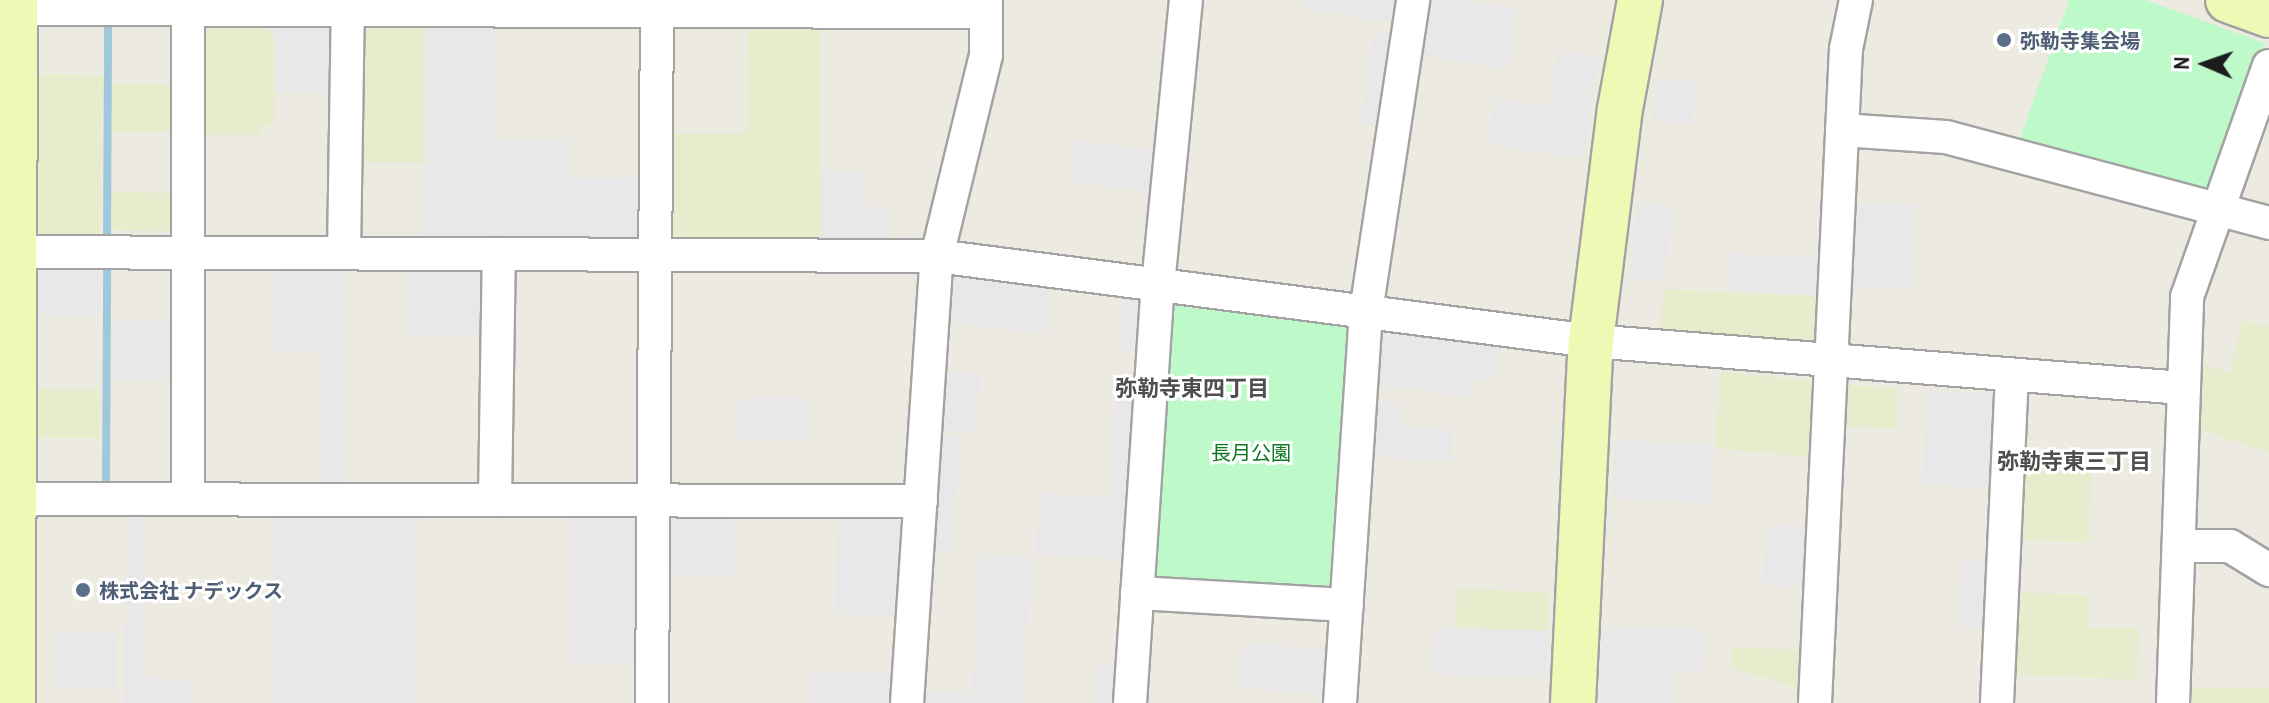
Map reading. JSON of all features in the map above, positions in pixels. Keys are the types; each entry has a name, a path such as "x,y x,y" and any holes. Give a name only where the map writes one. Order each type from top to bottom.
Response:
{"street":[{"path":"1130,703 1158,285 1186,0"},
{"path":"1340,703 1366,312 1413,0"},
{"path":"1573,703 1591,341 1620,109 1640,0"},
{"path":"1815,703 1846,49 1856,0"},
{"path":"2228,0 2269,15"},
{"path":"13,703 7,559 13,499 7,383 14,252 7,118 15,4 986,6 986,55 937,256 907,703"},
{"path":"188,4 188,499"},
{"path":"344,253 348,5"},
{"path":"652,703 656,5"},
{"path":"2173,703 2187,297 2269,66"},
{"path":"1842,130 1946,137 2269,223"},
{"path":"14,252 937,256 1591,341 2183,388"},
{"path":"495,500 499,254"},
{"path":"1997,703 2012,375"},
{"path":"13,499 921,501"},
{"path":"2179,546 2230,546 2269,570"},
{"path":"1137,593 1347,605"}],"green space":[{"path":"2069,0 2145,0 2265,43 2214,187 2201,194 2018,144"},
{"path":"195,21 259,22 274,37 274,125 261,125 261,135 194,135"},
{"path":"355,23 425,23 425,162 355,162"},
{"path":"747,24 821,24 821,243 676,242 668,233 668,134 746,134"},
{"path":"36,74 103,75 100,236 33,235"},
{"path":"112,84 177,84 177,132 112,132"},
{"path":"111,192 177,193 176,231 110,230"},
{"path":"1663,289 1821,296 1819,337 1812,347 1661,334"},
{"name":"長月公園","path":"1168,303 1351,326 1335,587 1325,595 1160,587 1152,578"},
{"path":"2243,320 2269,326 2269,453 2195,428 2198,361 2229,373"},
{"path":"1722,372 1816,382 1809,458 1714,448"},
{"path":"1843,385 1898,388 1896,429 1841,426"},
{"path":"36,389 100,389 100,438 36,438"},
{"path":"2019,467 2091,470 2088,542 2016,540"},
{"path":"1458,588 1549,593 1547,632 1456,627"},
{"path":"2014,592 2088,595 2087,627 2139,629 2137,680 2010,674"},
{"path":"1731,647 1805,650 1803,689 1731,668"},
{"path":"2185,688 2269,688 2269,703 2185,703"}],"shaded area":[{"path":"1306,0 1399,0 1395,23 1305,9"},
{"path":"1425,0 1459,0 1517,9 1508,69 1417,55"},
{"path":"274,23 337,23 337,92 274,92"},
{"path":"425,23 497,23 496,139 570,139 570,178 644,178 644,241 424,240"},
{"path":"1374,30 1395,33 1382,127 1361,124"},
{"path":"1558,51 1599,58 1584,159 1487,144 1494,99 1549,107"},
{"path":"1655,79 1695,82 1692,124 1652,121"},
{"path":"1073,141 1159,152 1154,192 1068,182"},
{"path":"821,171 866,171 866,206 888,206 887,243 821,243"},
{"path":"1637,202 1672,205 1665,281 1630,278"},
{"path":"1850,202 1916,205 1911,290 1846,287"},
{"path":"1728,253 1823,258 1821,296 1726,291"},
{"path":"36,264 101,264 101,315 36,315"},
{"path":"273,266 346,266 345,491 321,491 321,352 273,351"},
{"path":"407,267 479,268 486,275 486,335 407,335"},
{"path":"950,274 1051,286 1045,334 944,322"},
{"path":"1123,299 1144,301 1139,354 1118,352"},
{"path":"113,319 176,319 176,379 113,379"},
{"path":"1376,329 1497,346 1492,382 1470,380 1468,397 1372,384"},
{"path":"944,372 981,375 976,434 939,431"},
{"path":"1926,391 1998,394 1995,487 1923,485"},
{"path":"1116,393 1139,395 1127,560 1035,553 1039,493 1109,497"},
{"path":"739,398 810,398 810,440 739,440"},
{"path":"1371,401 1399,403 1398,427 1453,430 1451,461 1368,456"},
{"path":"939,434 961,436 951,551 929,550"},
{"path":"1615,440 1715,445 1712,503 1612,498"},
{"path":"273,506 419,506 419,703 273,703"},
{"path":"571,508 644,508 644,663 571,663"},
{"path":"664,510 735,511 734,575 663,574"},
{"path":"837,510 900,511 898,615 835,614"},
{"path":"125,518 144,518 143,678 191,679 191,703 124,703"},
{"path":"1766,525 1811,527 1808,587 1763,585"},
{"path":"980,553 1032,556 1022,703 922,703 923,692 971,694"},
{"path":"1963,559 1991,560 1989,629 1961,628"},
{"path":"1603,626 1702,628 1701,672 1673,671 1672,703 1599,703"},
{"path":"1435,627 1548,631 1546,678 1433,674"},
{"path":"57,633 116,633 116,689 57,689"},
{"path":"1243,643 1329,649 1326,694 1240,688"},
{"path":"1099,665 1121,667 1118,703 1096,703"},
{"path":"811,671 887,672 886,703 810,703"}],"waterway":[{"path":"107,238 108,17"},
{"path":"106,489 107,268"}],"place":[{"name":"弥勒寺集会場","path":"2004,40"},
{"name":"株式会社 ナデックス","path":"83,590"}],"district":[{"name":"弥勒寺東四丁目","path":"1192,389"},
{"name":"弥勒寺東三丁目","path":"2074,462"}]}
